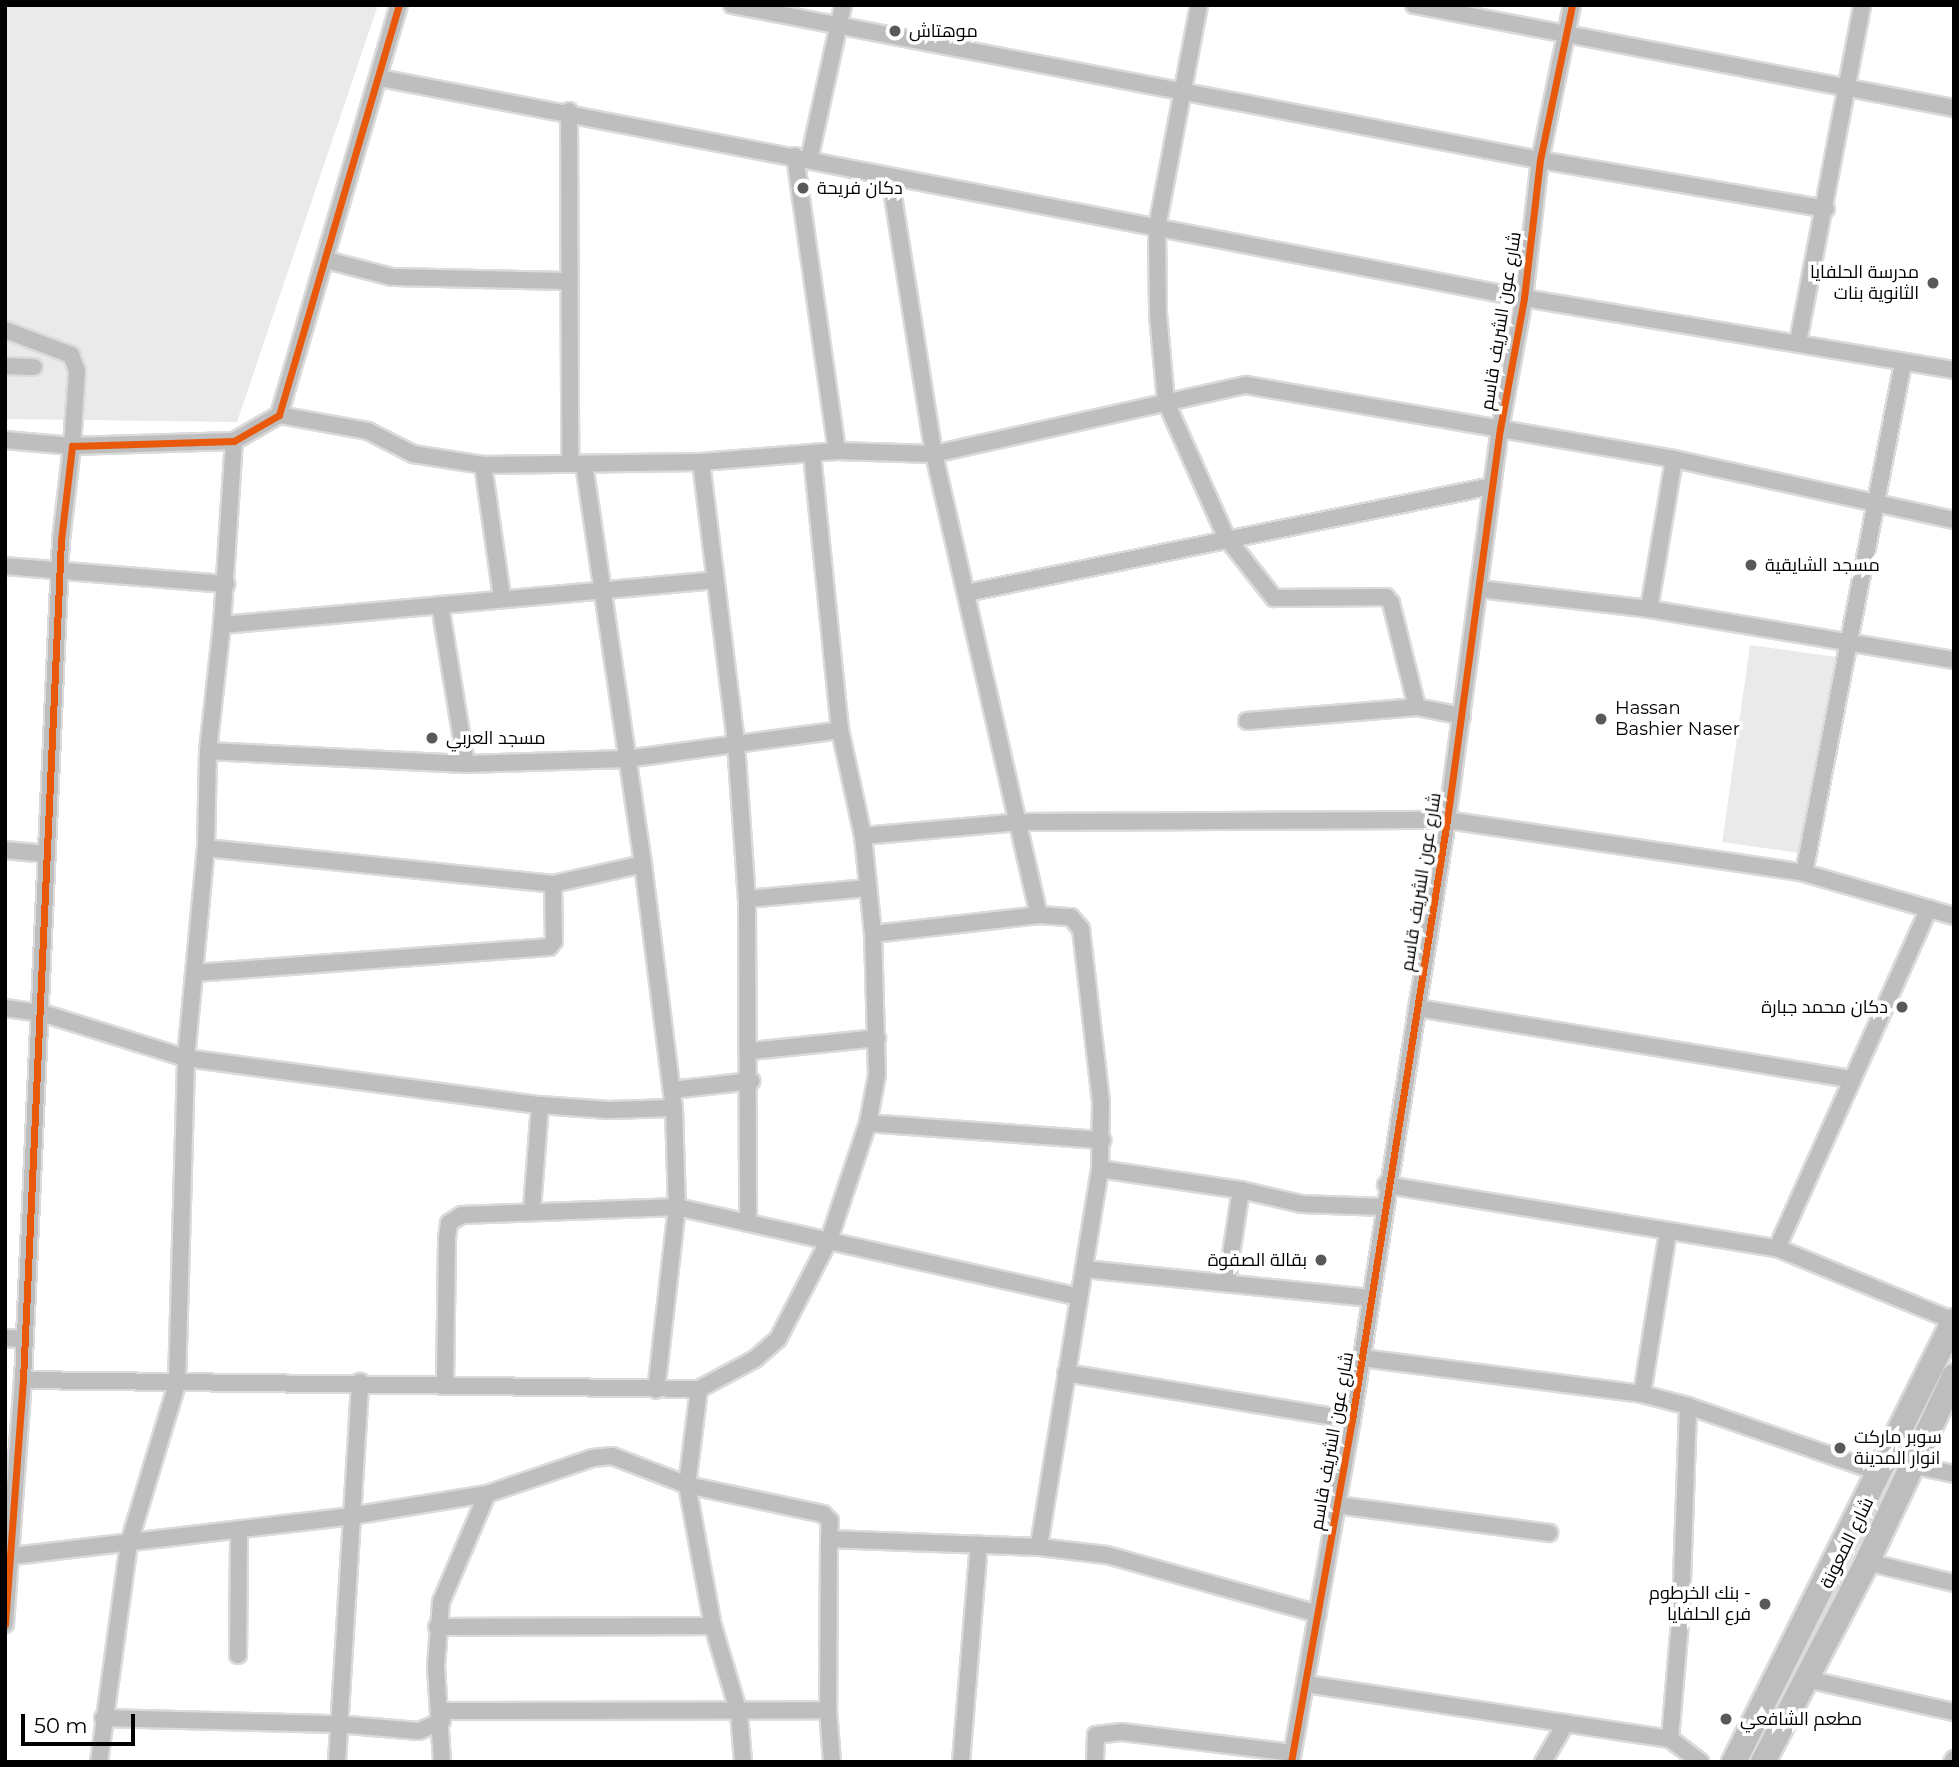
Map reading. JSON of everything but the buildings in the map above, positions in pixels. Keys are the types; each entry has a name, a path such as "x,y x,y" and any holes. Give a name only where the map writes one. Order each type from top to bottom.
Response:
{"highway":[{"name":"شارع المعونة","path":"1734,1762 1881,1473 1954,1321"},
{"name":"شارع المعونة","path":"1763,1762 1867,1562 1954,1376"}],"street":[{"path":"279,415 380,78 399,5"},
{"path":"732,5 1183,89 1540,160 1826,209"},
{"path":"837,451 802,158 843,5"},
{"path":"1199,5 1157,228 1158,314 1166,402 1226,537 1274,598 1386,597 1391,603 1417,707"},
{"path":"1414,5 1850,86 1954,108"},
{"name":"شارع عون الشريف قاسم","path":"1292,1758 1352,1420 1386,1185 1418,1008 1480,589 1500,429 1524,298 1540,160 1572,5"},
{"path":"1798,342 1850,86 1862,5"},
{"path":"380,78 569,111 890,177 1524,298 1954,370"},
{"path":"569,111 567,281 577,464 643,864 674,1108 677,1207 656,1390"},
{"path":"890,177 934,454 1021,822 1040,915"},
{"path":"326,260 392,277 567,281"},
{"path":"5,330 71,355 77,371 60,571 42,1013 23,1380 5,1625"},
{"path":"1804,873 1903,363"},
{"path":"5,366 34,367"},
{"path":"5,440 72,446 234,441 279,415 368,431 412,454 483,466 701,462 837,451 934,454 1246,385 1674,459 1954,520"},
{"path":"99,1762 129,1543 177,1384 186,1058 206,848 208,751 226,584 234,441"},
{"path":"23,1380 177,1384 360,1382 699,1390 755,1359 778,1339 829,1240 876,1095 873,934 863,836 840,730 812,455"},
{"path":"1649,609 1674,459"},
{"path":"701,462 713,580 736,743 747,899 751,1051 748,1223"},
{"path":"483,466 502,597"},
{"path":"966,593 1226,537 1492,486"},
{"path":"5,566 226,584"},
{"path":"222,625 502,597 713,580"},
{"path":"1480,589 1649,609 1954,660"},
{"path":"440,605 466,764"},
{"path":"1247,721 1417,707 1462,716"},
{"path":"208,751 466,764 626,759 840,730"},
{"path":"863,836 1021,822 1447,820 1804,873 1929,908 1953,912"},
{"path":"206,848 553,884 643,864"},
{"path":"5,850 47,854"},
{"path":"195,973 549,947 554,941 553,884"},
{"path":"747,899 868,888"},
{"path":"1777,1248 1850,1079 1929,908"},
{"path":"873,934 1040,915 1071,917 1081,929 1102,1140 1085,1269 1078,1297 1040,1547"},
{"path":"5,1008 42,1013 186,1058 540,1105 609,1110 674,1108"},
{"path":"1418,1008 1850,1079"},
{"path":"751,1051 877,1038"},
{"path":"672,1090 751,1081"},
{"path":"532,1209 540,1105"},
{"path":"868,1123 1102,1140"},
{"path":"1100,1169 1241,1190 1301,1205 1384,1207"},
{"path":"1386,1185 1777,1248 1954,1321"},
{"path":"1227,1281 1241,1190"},
{"path":"445,1385 449,1223 462,1215 532,1209 677,1207 1078,1297"},
{"path":"1642,1394 1668,1232"},
{"path":"1085,1269 1227,1281 1370,1298"},
{"path":"5,1338 25,1339"},
{"path":"1362,1358 1642,1394 1688,1406 1881,1473"},
{"path":"1066,1373 1352,1420"},
{"path":"337,1762 337,1724 360,1382"},
{"path":"699,1390 687,1485 713,1626 739,1713 743,1762"},
{"path":"1670,1738 1681,1611 1688,1406"},
{"path":"10,1547 129,1543 352,1516 488,1494 593,1458 612,1456 687,1485 823,1514 830,1521 828,1710 832,1762"},
{"path":"1911,1465 1954,1474"},
{"path":"442,1762 437,1627 448,1579 488,1494"},
{"path":"1337,1505 1549,1533"},
{"path":"238,1655 239,1530"},
{"path":"829,1539 1040,1547 1130,1560 1318,1614"},
{"path":"961,1762 979,1545"},
{"path":"1867,1562 1954,1583"},
{"path":"437,1627 713,1626"},
{"path":"1806,1679 1954,1712"},
{"path":"1306,1684 1670,1738 1700,1762"},
{"path":"103,1718 337,1724 419,1731 441,1716 828,1710"},
{"path":"1543,1762 1566,1723"},
{"path":"1095,1762 1096,1735 1122,1732 1292,1758"}],"shaded area":[{"path":"5,5 378,5 237,422 5,419"},
{"path":"1750,645 1836,657 1808,854 1722,842"}],"cycle path":[{"path":"5,1624 23,1380 61,540 72,446 234,441 279,415 399,5"},
{"path":"1291,1762 1352,1420 1447,820 1500,429 1524,298 1540,160 1572,5"}],"place":[{"name":"موهتاش","path":"895,31"},
{"name":"دكان فريحة","path":"803,188"},
{"name":"مدرسة الحلفايا الثانوية بنات","path":"1933,283"},
{"name":"مسجد الشايقية","path":"1751,565"},
{"name":"Hassan Bashier Naser","path":"1601,719"},
{"name":"مسجد العربي","path":"432,738"},
{"name":"دكان محمد جبارة","path":"1902,1007"},
{"name":"بقالة الصفوة","path":"1321,1260"},
{"name":"سوبر ماركت انوار المدينة","path":"1840,1448"},
{"name":"بنك الخرطوم - فرع الحلفايا","path":"1765,1604"},
{"name":"مطعم الشافعي","path":"1726,1719"}]}
